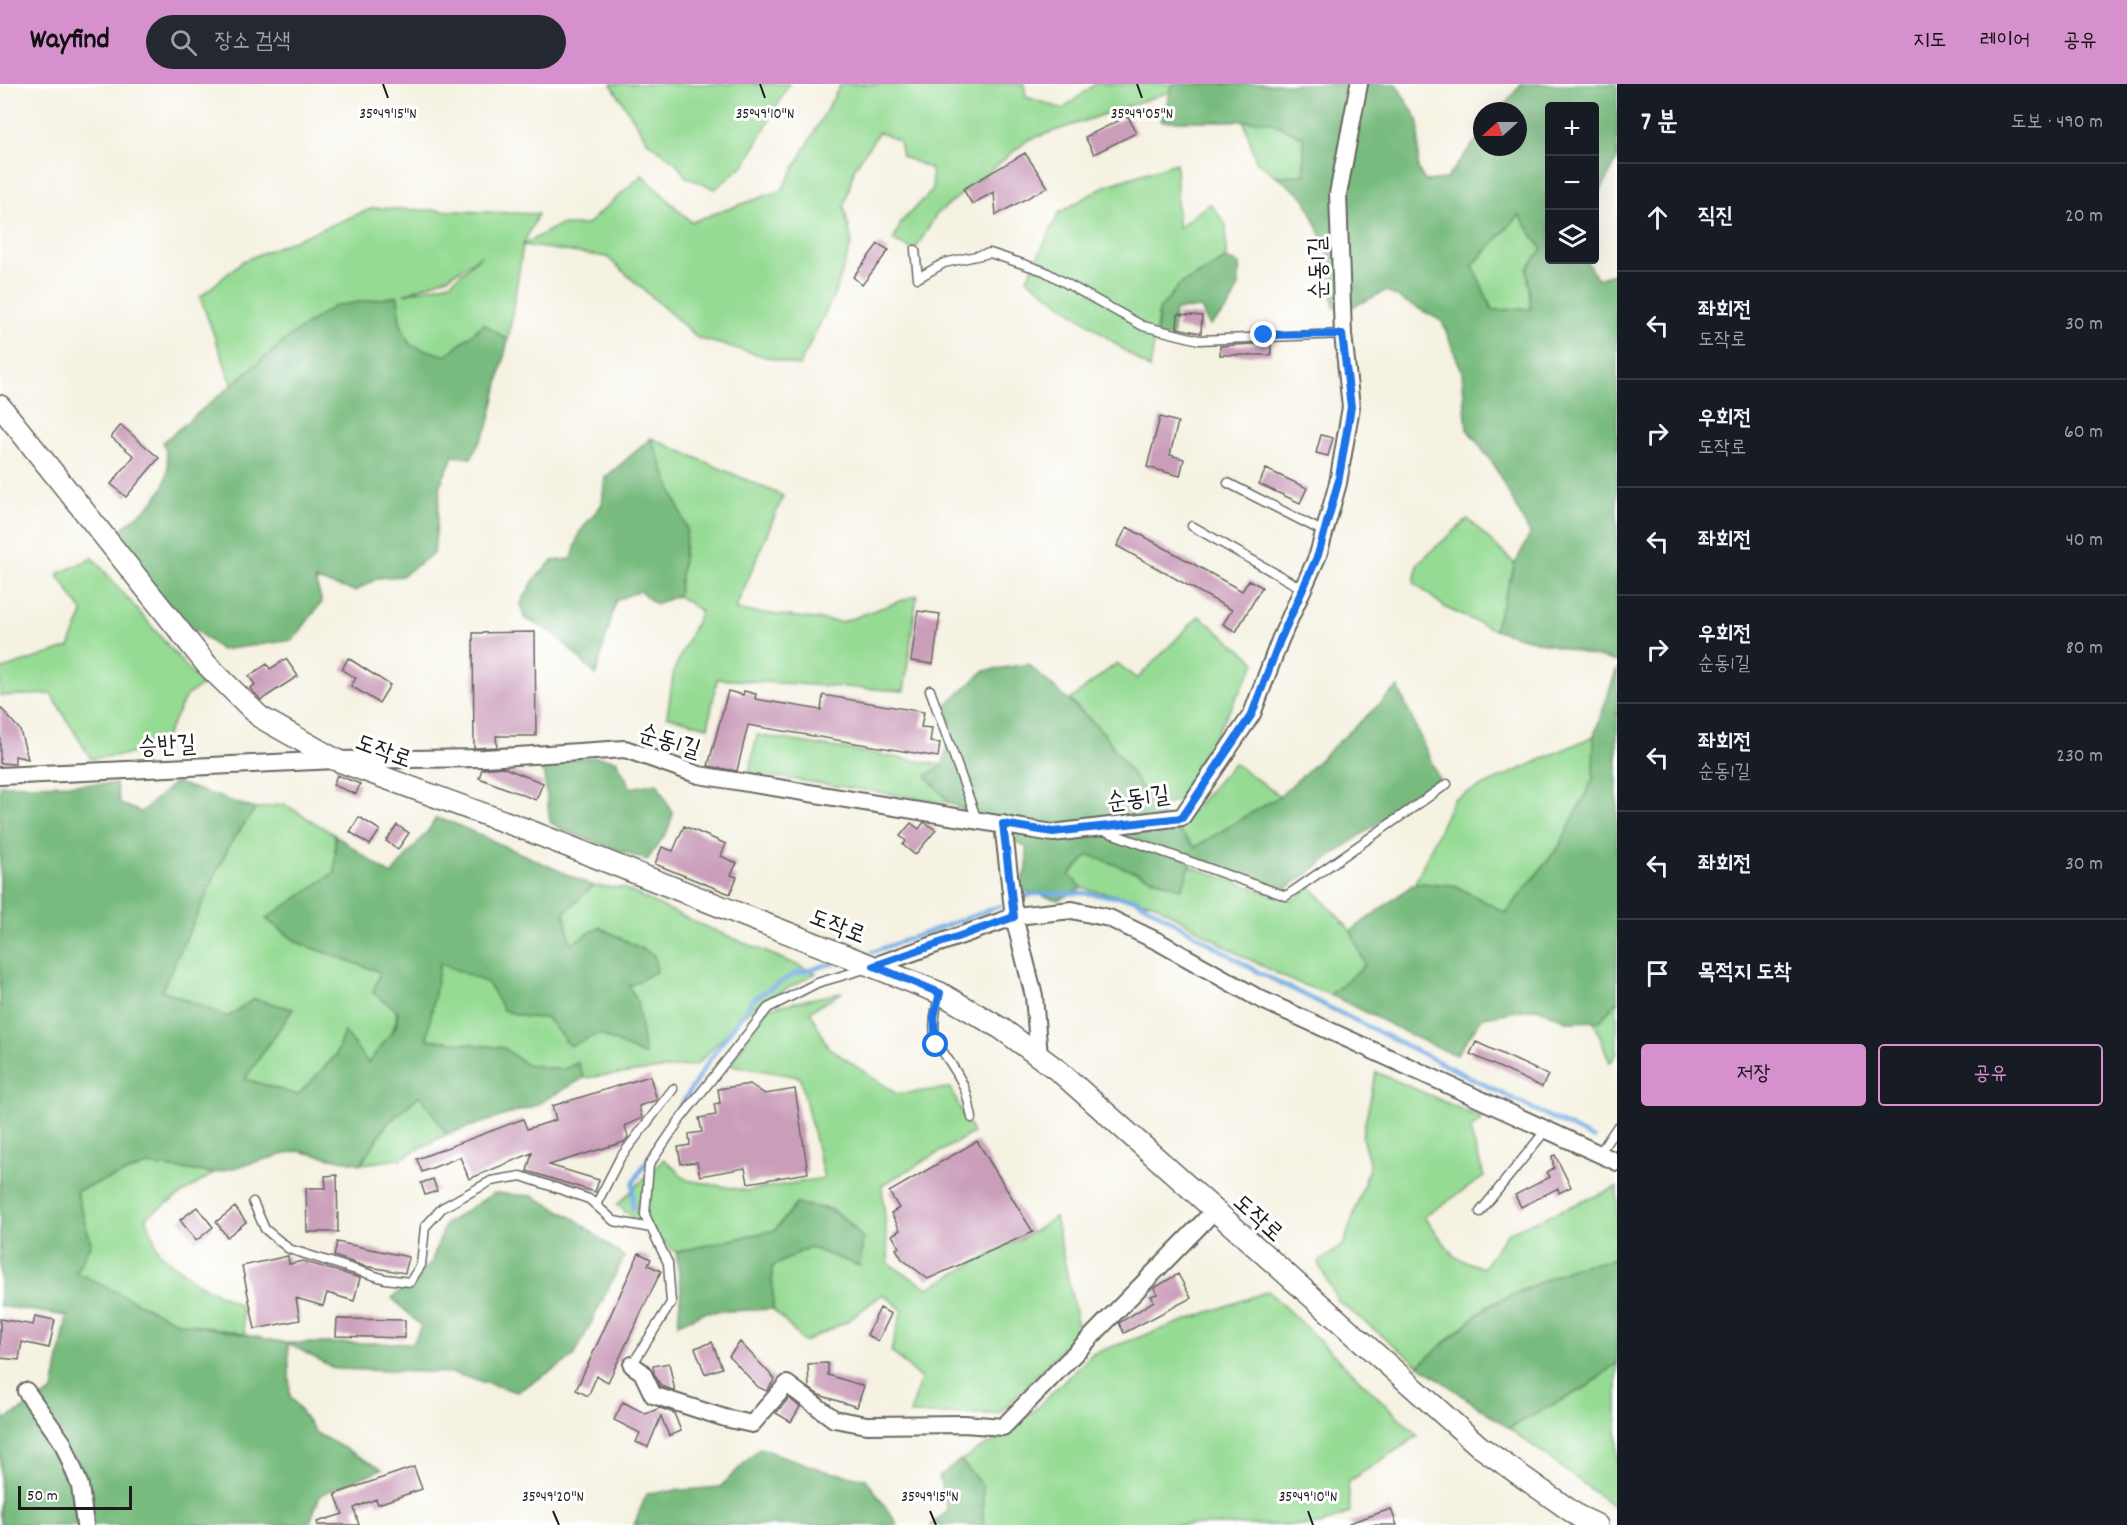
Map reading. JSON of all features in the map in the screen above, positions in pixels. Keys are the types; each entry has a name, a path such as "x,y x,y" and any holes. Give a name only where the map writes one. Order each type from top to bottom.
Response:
{"street":[{"name":"순동1길","path":"336,759 484,758 625,749 699,775 1053,832 1182,818 1252,714 1303,589 1324,532 1338,483 1351,407 1342,334 1338,194 1359,84"},
{"name":"도작로","path":"0,406 207,665 260,717 336,759 522,828 874,966 940,993 1002,1029 1060,1072 1479,1446 1578,1516 1598,1525"},
{"name":"승반길","path":"0,776 336,759"},
{"path":"1003,824 1014,917 1034,996 1039,1056"},
{"name":"도작로","path":"874,966 1014,917 1072,910 1109,918 1159,942 1258,999 1617,1162"},
{"path":"632,1365 642,1372 653,1395 725,1418 752,1424 787,1384 834,1419 867,1425 964,1424 1003,1427 1214,1211"},
{"path":"26,1391 63,1443 80,1486 85,1525"}],"lane":[{"path":"915,250 918,278 944,263 990,253 1044,272 1143,326 1199,340 1342,334"},
{"path":"1228,483 1324,532"},
{"path":"1192,526 1303,589"},
{"path":"930,690 977,820"},
{"path":"1093,827 1286,896 1448,784"},
{"path":"632,1365 671,1303 668,1263 645,1215 649,1165 681,1118 768,1008 817,983 874,966"},
{"path":"940,993 934,1017 936,1045 964,1087 972,1118"},
{"path":"596,1205 620,1158 673,1089"},
{"path":"1599,1154 1617,1127"},
{"path":"1480,1212 1546,1130"},
{"path":"253,1202 265,1230 289,1249 385,1279 410,1282 421,1265 425,1227 442,1208 491,1181 521,1176 589,1199 614,1221 651,1228"}],"green space":[{"path":"611,84 789,84 746,163 715,189 686,177 676,163 648,142"},
{"path":"841,84 1024,84 1026,97 1063,109 1095,84 1173,84 1170,92 1028,140 936,215 915,250 893,241 902,221 933,190 931,169 902,156 899,141 879,132 855,167 844,207 852,242 835,293 799,366 698,338 607,257 523,245 559,225 586,225 642,175 691,222 782,190"},
{"path":"1173,84 1396,84 1419,122 1418,169 1425,181 1446,179 1473,144 1473,156 1527,156 1527,102 1507,102 1521,84 1617,84 1617,159 1599,194 1599,102 1545,102 1545,264 1588,264 1597,279 1617,273 1617,662 1494,630 1515,564 1530,534 1494,465 1467,429 1462,372 1442,321 1386,291 1352,307 1334,308 1328,251 1305,198 1276,176 1304,175 1304,138 1269,121 1161,121","holes":["1519,215 1542,249 1527,269 1531,309 1492,310 1473,265"]},
{"path":"1244,121 1269,121 1304,138 1304,175 1276,176 1256,161"},
{"path":"1176,163 1178,228 1210,203 1226,225 1226,259 1179,285 1159,310 1150,369 1027,279 1059,213 1105,186"},
{"path":"373,208 538,214 523,245 508,340 484,324 446,356 410,346 400,322 397,296 293,334 232,384 200,297 243,261","holes":["481,256 450,283 404,294 448,277"]},
{"path":"1520,215 1542,249 1527,269 1531,309 1492,310 1473,265"},
{"path":"1226,259 1239,264 1239,283 1233,299 1223,313 1209,326 1201,308 1175,310 1172,338 1157,337 1159,310 1179,285"},
{"path":"398,296 400,322 410,345 446,356 484,324 508,340 488,427 471,458 453,456 441,483 434,553 402,576 378,578 355,591 315,580 322,602 293,640 221,650 174,613 111,537 147,507 163,486 167,474 167,459 163,442 293,334 334,306"},
{"path":"651,438 783,496 735,610 842,622 917,595 904,691 717,679 708,727 667,716 674,670 701,611 678,596 687,529"},
{"path":"651,438 687,529 678,596 655,604 640,591 616,600 596,675 555,634 524,618 521,603 534,580 552,561 572,559 579,533 602,504 605,478"},
{"path":"1468,519 1515,564 1494,630 1446,608 1414,583 1418,563"},
{"path":"93,558 202,685 186,696 159,750 91,759 51,694 0,696 0,670 69,647 83,613 57,574"},
{"path":"1199,616 1256,662 1179,800 1155,808 1103,732 1070,700 1117,663 1137,679"},
{"path":"1028,664 1103,732 1155,808 1195,847 1280,796 1398,687 1439,779 1283,891 1193,857 1182,889 1089,855 1069,875 1082,888 1058,900 1018,889 1027,869 1027,848 950,803 926,776 943,765 951,727 945,706 984,671"},
{"path":"1617,668 1617,1001 1600,1021 1569,1022 1537,1008 1483,1017 1456,1055 1424,1042 1330,995 1365,965 1351,931 1415,883 1454,885 1506,913 1560,845 1593,779 1594,736"},
{"path":"757,735 943,765 927,777 950,803 749,773"},
{"path":"1594,736 1593,779 1560,845 1505,914 1454,885 1415,883 1453,799"},
{"path":"596,757 616,760 631,788 657,783 673,814 667,832 647,860 564,831 550,822 544,775 537,763"},
{"path":"1234,763 1280,796 1195,848 1176,829"},
{"path":"175,782 255,809 230,844 162,990 227,1017 254,999 293,1009 245,1079 298,1095 336,1055 344,1031 368,1063 396,1027 398,1011 373,993 380,972 299,943 266,919 335,872 335,835 391,875 436,818 453,823 593,886 564,913 571,944 599,927 654,955 657,971 629,986 637,1001 645,1056 599,1034 570,1046 547,1018 525,1017 503,1010 488,983 440,963 427,1039 504,1048 525,1064 562,1070 578,1063 584,1078 534,1106 447,1134 420,1095 387,1124 361,1164 297,1151 214,1173 147,1165 76,1191 91,1243 76,1272 174,1321 288,1343 290,1396 316,1433 382,1469 320,1495 309,1525 0,1525 0,1405 5,1420 53,1391 67,1316 0,1306 0,785 116,784 120,804 141,812"},
{"path":"284,804 335,835 335,872 266,919 299,943 381,972 396,1012 393,1029 368,1064 344,1032 336,1055 298,1095 245,1079 293,1009 254,999 227,1017 162,990 230,844 255,809"},
{"path":"1089,855 1182,889 1189,866 1292,901 1311,887 1351,931 1365,965 1330,995 1290,980 1237,953 1153,903 1082,888 1069,875"},
{"path":"593,886 623,888 697,923 816,973 753,1007 696,1065 584,1078 577,1063 562,1070 525,1064 504,1048 427,1039 440,962 488,983 503,1010 525,1017 547,1018 570,1045 637,1001 629,986 654,955 599,927 571,945 564,913"},
{"path":"843,992 810,1011 828,1047 897,1094 950,1088 973,1133 882,1185 889,1264 928,1288 1033,1232 1055,1217 1079,1331 999,1414 910,1414 921,1379 891,1351 902,1310 883,1294 846,1322 804,1342 773,1309 772,1267 809,1247 859,1266 854,1227 831,1209 796,1204 775,1230 676,1252 617,1205 664,1159 687,1180 748,1191 824,1178 800,1077 730,1065 768,1008"},
{"path":"1617,1001 1617,1054 1610,1063 1594,1021 1600,1021"},
{"path":"1376,1072 1482,1118 1470,1130 1484,1177 1424,1217 1455,1257 1483,1268 1507,1233 1617,1187 1617,1259 1574,1267 1487,1306 1419,1365 1338,1301 1318,1263 1344,1244 1370,1165 1362,1137"},
{"path":"420,1095 447,1134 400,1159 361,1164 387,1124"},
{"path":"147,1165 214,1173 146,1217 159,1253 196,1282 241,1306 245,1334 174,1321 75,1272 91,1243 76,1191"},
{"path":"494,1193 533,1196 575,1219 624,1257 574,1357 517,1392 452,1373 335,1369 288,1343 413,1343 421,1326 392,1298 431,1263 445,1224"},
{"path":"796,1204 834,1212 848,1222 863,1239 860,1266 809,1247 772,1267 773,1309 705,1312 678,1324 681,1290 676,1252 775,1230"},
{"path":"1617,1259 1617,1363 1588,1386 1509,1428 1419,1365 1487,1307 1574,1267"},
{"path":"1268,1291 1418,1436 1348,1482 1350,1512 1322,1525 983,1525 982,1487 961,1460 1016,1428 1092,1354"},
{"path":"1617,1363 1617,1509 1509,1428 1588,1386"},
{"path":"760,1448 825,1471 866,1479 898,1525 634,1525 647,1493 720,1487"},
{"path":"960,1460 983,1487 983,1525 931,1525 948,1511 939,1477"}],"building":[{"path":"1128,116 1136,133 1094,154 1085,137"},
{"path":"1025,153 1048,187 996,215 994,192 972,204 963,189"},
{"path":"878,244 889,250 862,285 853,277"},
{"path":"1178,314 1202,316 1201,333 1177,328"},
{"path":"1271,343 1271,355 1220,355 1220,346"},
{"path":"1160,417 1178,422 1170,455 1184,459 1180,476 1147,467"},
{"path":"121,425 159,458 126,497 111,484 134,456 111,437"},
{"path":"1321,435 1333,438 1328,456 1316,453"},
{"path":"1266,469 1307,488 1300,503 1259,484"},
{"path":"1127,527 1242,591 1249,580 1262,587 1236,632 1223,624 1232,610 1117,546"},
{"path":"918,611 940,614 933,664 911,661"},
{"path":"535,632 536,736 496,736 497,747 474,748 473,633"},
{"path":"348,658 390,685 379,703 351,686 356,678 342,670"},
{"path":"286,659 298,676 261,700 250,688 255,685 249,676 267,664 270,669"},
{"path":"728,691 743,695 744,691 756,694 755,699 821,710 823,695 924,712 921,727 932,728 930,742 940,743 938,757 748,725 737,771 708,766"},
{"path":"0,707 20,730 28,759 15,756 15,764 0,763"},
{"path":"502,767 543,783 536,800 479,778 482,769"},
{"path":"337,775 360,784 356,794 333,785"},
{"path":"359,817 380,830 370,845 350,832"},
{"path":"924,822 936,830 915,855 903,845 906,841 900,836 911,823 919,829"},
{"path":"397,825 409,833 398,849 386,841"},
{"path":"684,826 726,844 721,856 737,863 731,875 737,877 730,894 655,864 662,847 673,851"},
{"path":"1476,1042 1548,1075 1542,1087 1470,1054"},
{"path":"650,1076 657,1100 639,1106 642,1118 625,1126 628,1137 624,1142 549,1165 599,1180 595,1192 527,1171 532,1153 469,1179 460,1157 422,1172 417,1159 523,1119 527,1129 556,1120 552,1106"},
{"path":"750,1084 765,1094 795,1089 808,1173 748,1183 745,1168 700,1176 697,1162 681,1164 678,1147 690,1145 689,1134 702,1132 699,1118 716,1115 714,1104 720,1103 718,1089"},
{"path":"977,1141 1033,1232 928,1279 902,1259 896,1249 899,1247 892,1235 900,1230 891,1213 899,1208 889,1192"},
{"path":"1555,1155 1571,1187 1559,1193 1558,1188 1521,1207 1515,1195 1550,1177 1547,1172 1554,1168 1552,1156"},
{"path":"337,1175 338,1232 307,1232 306,1188 326,1188 325,1176"},
{"path":"433,1179 437,1191 425,1195 421,1183"},
{"path":"197,1207 213,1227 196,1241 180,1220"},
{"path":"235,1207 246,1222 227,1237 216,1222"},
{"path":"337,1242 409,1257 405,1273 364,1266 334,1256"},
{"path":"639,1253 651,1259 648,1265 661,1271 608,1382 597,1376 588,1396 576,1390"},
{"path":"288,1256 289,1264 303,1261 360,1278 354,1301 327,1293 323,1306 296,1298 300,1320 255,1329 242,1266"},
{"path":"1178,1274 1191,1298 1124,1333 1119,1323 1154,1301 1151,1296 1157,1294 1154,1288"},
{"path":"880,1308 891,1314 878,1341 867,1335"},
{"path":"35,1316 55,1320 49,1348 22,1342 19,1360 0,1358 0,1319 33,1325"},
{"path":"337,1319 405,1320 405,1338 336,1336"},
{"path":"712,1342 722,1368 705,1374 695,1348"},
{"path":"740,1342 775,1379 767,1391 758,1387 729,1356"},
{"path":"669,1363 675,1391 661,1386 654,1374 653,1366"},
{"path":"828,1363 828,1375 864,1386 857,1407 819,1395 809,1388 808,1364"},
{"path":"789,1398 800,1407 791,1422 776,1413"},
{"path":"623,1402 646,1414 660,1408 674,1413 681,1431 669,1436 661,1416 648,1447 636,1442 640,1433 614,1420"},
{"path":"414,1467 422,1489 378,1504 376,1499 354,1508 359,1525 318,1525 317,1522 343,1514 335,1494"},
{"path":"1391,1509 1397,1525 1350,1525 1349,1523"}],"waterway":[{"path":"1024,897 1033,894 1083,893 1135,899 1256,971 1594,1139"},
{"path":"872,952 1000,906"},
{"path":"633,1209 633,1183 706,1065 753,999 794,974 834,963"}],"route":[{"path":"936,1045 934,1017 940,993 874,966 1014,917 1003,824 1053,832 1182,818 1252,714 1280,640 1318,555 1338,483 1351,407 1342,334 1264,335"}]}
